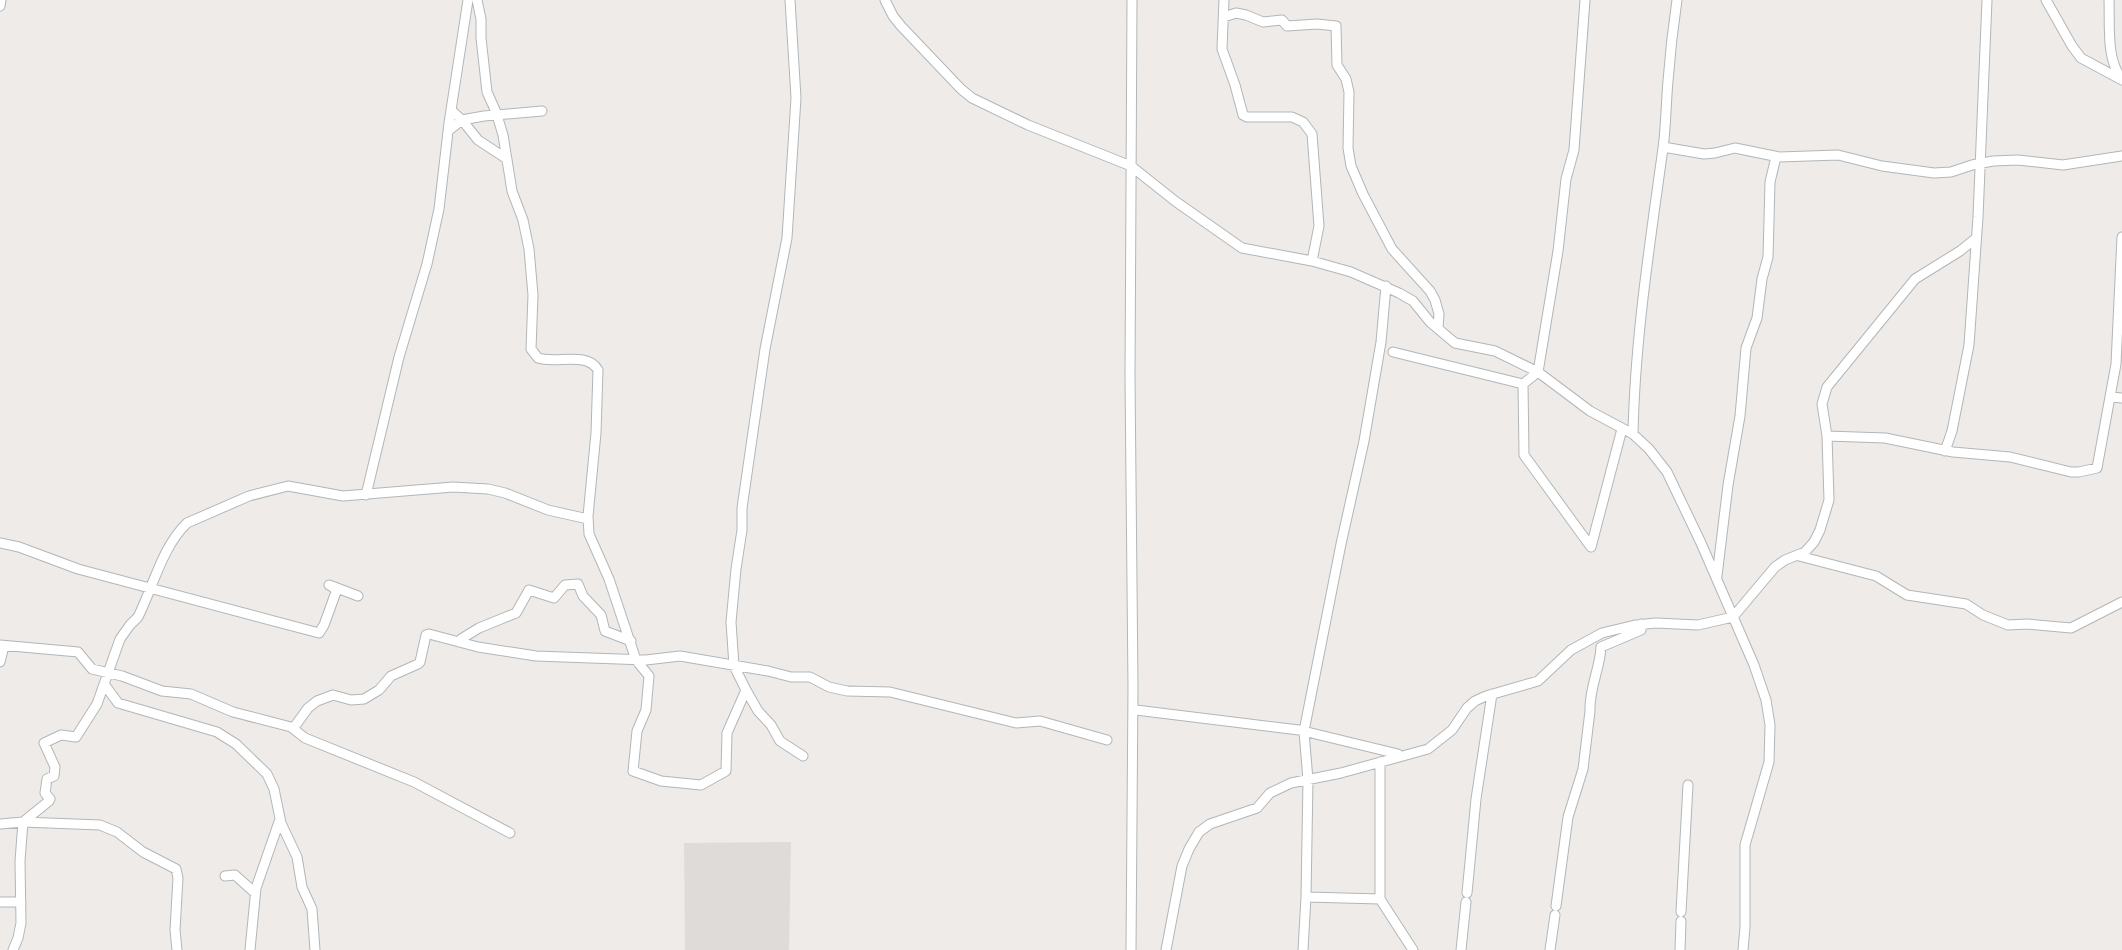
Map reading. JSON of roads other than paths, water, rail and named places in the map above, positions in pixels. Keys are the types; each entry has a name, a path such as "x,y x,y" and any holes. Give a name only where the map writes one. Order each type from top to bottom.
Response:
{"street":[{"path":"0,6 1,0"},
{"path":"366,495 399,357 427,264 438,208 468,0"},
{"path":"477,0 481,19 487,92 497,115 507,158 512,191 523,220 529,249 533,295 530,340 532,352 535,356 542,360 584,361 594,365 598,370 598,418 588,519 589,534 609,579 631,641 636,660 649,676 646,710 637,731 633,771 661,781 701,785 726,771 727,733 746,690"},
{"path":"790,0 796,98 787,238 766,349 742,508 742,530 736,569 731,622 734,666 746,690 758,712 772,726 780,741 803,756"},
{"path":"885,0 893,16 901,26 961,89 972,98 1028,125 1131,166 1175,201 1242,248 1312,261 1351,272 1386,286 1410,299 1438,329 1455,343 1495,351 1538,372 1574,400 1633,434 1650,449 1666,472 1717,577 1754,665 1766,700 1770,725 1768,769 1744,852 1745,927 1743,950"},
{"path":"1131,950 1134,687 1130,376 1132,0"},
{"path":"1224,0 1222,49 1235,85 1243,115 1247,117 1292,117 1303,122 1312,134 1319,226 1312,261"},
{"path":"1523,384 1538,372 1558,251 1566,179 1574,150 1585,0"},
{"path":"1633,434 1634,389 1654,199 1663,147 1670,60 1677,0"},
{"path":"1945,451 1952,431 1969,345 1980,163 1987,0"},
{"path":"2046,0 2081,58 2122,80"},
{"path":"2109,0 2118,70 2122,80"},
{"path":"1224,17 1241,14 1263,22 1282,20 1287,26 1317,24 1336,26 1337,65 1346,79 1349,92 1348,148 1351,166 1363,194 1392,249 1430,291 1435,300 1439,314 1438,329"},
{"path":"451,110 462,120 478,140 507,158"},
{"path":"448,131 462,120 542,111"},
{"path":"1663,147 1704,154 1715,154 1735,148 1776,157 1838,155 1882,166 1934,173 1950,172 1980,163 2018,160 2062,165 2122,156"},
{"path":"1717,577 1728,485 1740,416 1746,348 1757,318 1762,279 1768,257 1770,182 1776,157"},
{"path":"1828,436 1884,438 1945,451 2010,458 2071,472 2096,469 2111,398 2116,364 2122,237"},
{"path":"1166,950 1182,866 1190,846 1199,832 1210,824 1258,808 1270,793 1285,785 1342,773 1428,749 1452,730 1470,705 1492,694 1538,680 1571,650 1602,633 1641,624 1656,623 1698,625 1733,618 1780,563 1799,556 1814,542 1828,506 1828,436 1822,404 1825,392 1835,377 1915,279 1960,251 1976,239"},
{"path":"1303,950 1306,897 1308,780 1305,729 1341,544 1364,441 1381,342 1386,286"},
{"path":"1393,352 1523,384"},
{"path":"1523,384 1524,455 1591,547 1622,429"},
{"path":"2111,398 2122,398"},
{"path":"13,950 20,931 20,862 23,822 46,805 50,799 45,793 47,779 54,776 56,767 44,743 61,735 76,737 97,704 120,639 130,625 138,618 169,547 180,529 194,519 249,496 286,486 293,486 329,495 366,495 453,487 488,489 506,493 548,510 588,519"},
{"path":"0,543 18,547 78,569 152,587 199,602 319,633 324,625 336,592 334,588 329,585 358,596"},
{"path":"1799,556 1876,576 1907,595 1966,604 1983,615 2008,625 2026,624 2071,628 2122,602"},
{"path":"461,639 479,628 516,613 529,590 554,598 565,585 578,584 583,596 601,615 604,631 631,641"},
{"path":"1550,950 1568,817 1582,769 1590,701 1600,664 1601,647 1641,630 1641,624"},
{"path":"291,727 295,726 308,708 317,701 334,695 351,700 364,699 379,690 390,676 418,664 420,662 426,635 429,634 478,647 536,656 655,660 680,656 768,671 791,677 810,677 829,686 847,691 890,692 1016,723 1040,721 1107,740"},
{"path":"0,662 2,645 78,652 92,669 162,691 191,694 233,712 291,727 305,738 414,782 510,833"},
{"path":"104,684 118,703 170,720 211,729 236,744 267,774 274,789 280,819 295,853 302,887 312,909 316,950"},
{"path":"1461,950 1476,799 1492,694"},
{"path":"1136,710 1305,729 1398,754"},
{"path":"1380,762 1380,899 1413,950"},
{"path":"1680,950 1688,785"},
{"path":"250,950 256,893 280,819"},
{"path":"0,824 23,822 100,825 117,832 143,852 176,869 178,878 175,930 177,950"},
{"path":"224,876 235,874 256,893"},
{"path":"1306,897 1380,899"},
{"path":"0,902 21,902"}]}
